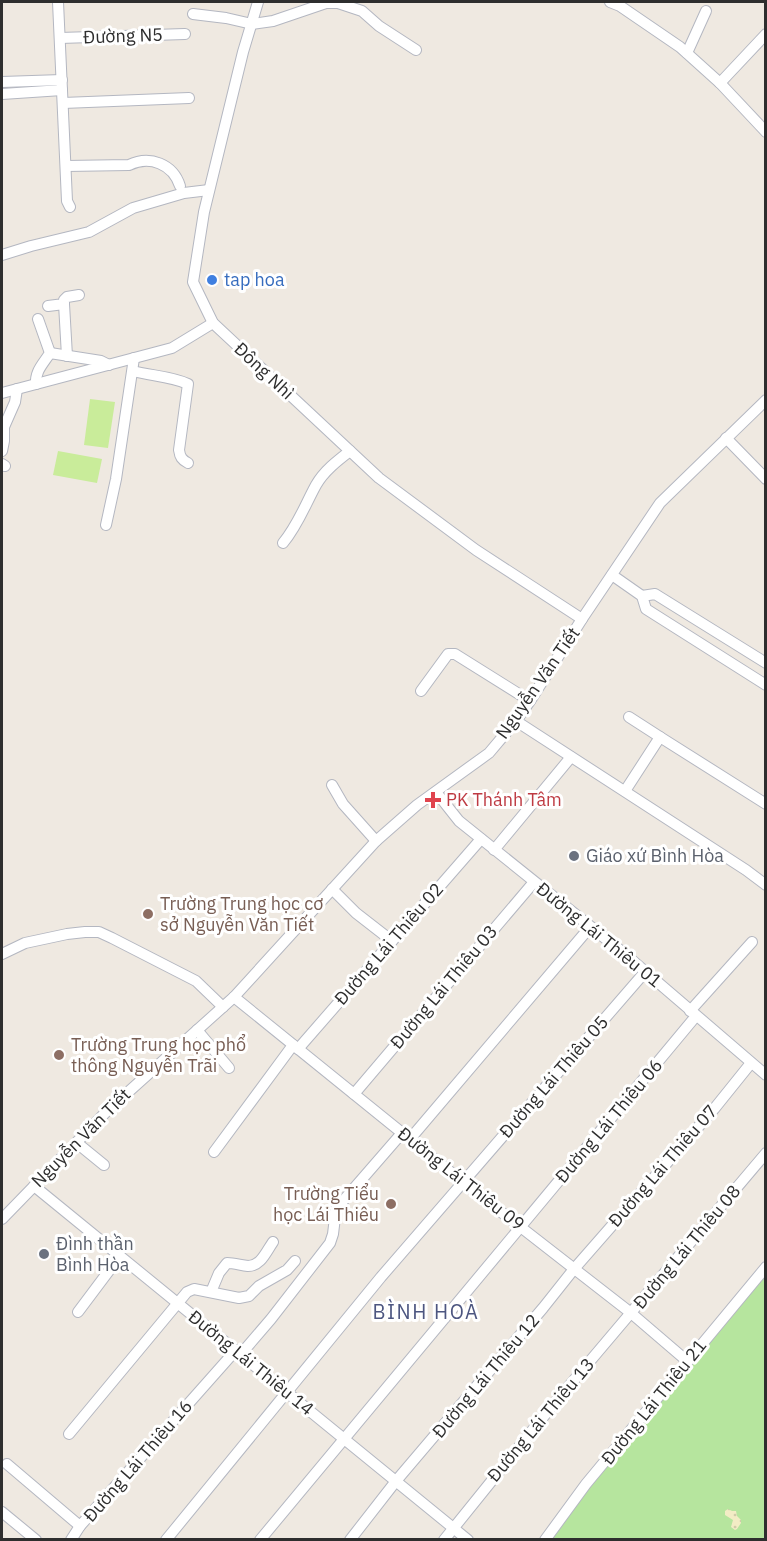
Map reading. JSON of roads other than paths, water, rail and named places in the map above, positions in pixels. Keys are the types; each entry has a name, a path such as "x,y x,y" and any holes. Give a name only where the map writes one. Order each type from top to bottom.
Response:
{"street":[{"path":"58,2 67,201 70,207"},
{"name":"Đông Nhì","path":"258,2 243,52 209,190 193,282 213,323 379,478 476,550 582,619"},
{"path":"610,2 620,6 680,46 720,83 765,132"},
{"path":"193,14 252,24 273,21 326,3 357,5 379,26 416,50"},
{"path":"687,53 706,11"},
{"name":"Đường N5","path":"60,38 185,34"},
{"path":"720,83 763,42"},
{"path":"2,82 62,85"},
{"path":"2,94 62,85"},
{"path":"63,103 189,98"},
{"path":"66,166 129,165 137,161 155,162 166,166 178,180 180,186"},
{"path":"2,255 89,232 134,208 184,193 209,190"},
{"path":"67,356 64,300 67,297 79,295"},
{"path":"48,306 64,304"},
{"path":"38,319 50,353"},
{"path":"2,393 172,348 213,323"},
{"path":"50,353 101,361 110,365"},
{"path":"36,384 37,371 50,353"},
{"path":"106,525 116,479 134,358"},
{"path":"133,371 188,384 179,450 180,457 188,463"},
{"path":"2,452 4,427 15,402 16,389"},
{"name":"Nguyễn Văn Tiết","path":"2,1219 125,1094 234,997 376,841 417,805 489,753 530,701 660,503 765,400"},
{"path":"726,438 765,478"},
{"path":"283,543 301,517 317,484 333,464 350,451"},
{"path":"612,575 642,596 646,609 765,684"},
{"path":"642,596 655,594 765,663"},
{"path":"701,644 711,629"},
{"path":"421,692 448,654 455,654 530,701"},
{"path":"629,717 765,804"},
{"path":"516,721 746,870 765,885"},
{"path":"625,791 660,737"},
{"path":"494,849 571,757"},
{"path":"332,785 343,804 376,841"},
{"name":"Đường Lái Thiêu 01","path":"436,792 459,821 645,972 765,1075"},
{"name":"Đường Lái Thiêu 02","path":"214,1152 295,1047 481,839"},
{"name":"Đường Lái Thiêu 03","path":"354,1094 534,882"},
{"path":"332,889 356,913 392,941"},
{"name":"Đường Lái Thiêu 16","path":"7,1464 80,1526 238,1352 271,1319 330,1243 336,1209 406,1136 590,927"},
{"path":"2,954 25,943 67,934 99,932 196,981 223,1007"},
{"name":"Đường Lái Thiêu 06","path":"260,1539 521,1227 752,942"},
{"name":"Đường Lái Thiêu 05","path":"166,1539 381,1277 645,972"},
{"name":"Đường Lái Thiêu 09","path":"234,997 631,1313 687,1361"},
{"path":"196,1030 229,1068"},
{"name":"Đường Lái Thiêu 07","path":"574,1269 714,1109 751,1063"},
{"path":"76,1143 104,1165"},
{"name":"Đường Lái Thiêu 08","path":"631,1313 765,1153"},
{"name":"Đường Lái Thiêu 14","path":"34,1186 468,1539"},
{"path":"211,1292 219,1273 227,1263 248,1266 255,1264 261,1261 273,1242"},
{"path":"78,1312 120,1256"},
{"path":"69,1434 187,1292 194,1289 239,1298 249,1296 259,1286 287,1270 295,1261"},
{"name":"Đường Lái Thiêu 21","path":"545,1539 586,1484 765,1267"},
{"name":"Đường Lái Thiêu 12","path":"350,1539 574,1269"},
{"name":"Đường Lái Thiêu 13","path":"444,1539 631,1313"},
{"path":"2,1512 36,1539"},
{"path":"70,1539 80,1526"}],"place":[{"name":"tap hoa","path":"212,280"},
{"name":"PK Thánh Tâm","path":"433,800"},
{"name":"Giáo xứ Bình Hòa","path":"574,856"},
{"name":"Trường Trung học cơ sở Nguyễn Văn Tiết","path":"148,914"},
{"name":"Trường Trung học phổ thông Nguyễn Trãi","path":"59,1055"},
{"name":"Trường Tiểu học Lái Thiêu","path":"391,1204"},
{"name":"Đình thần Bình Hòa","path":"44,1254"}],"district":[{"name":"BÌNH HOÀ","path":"426,1312"}]}
